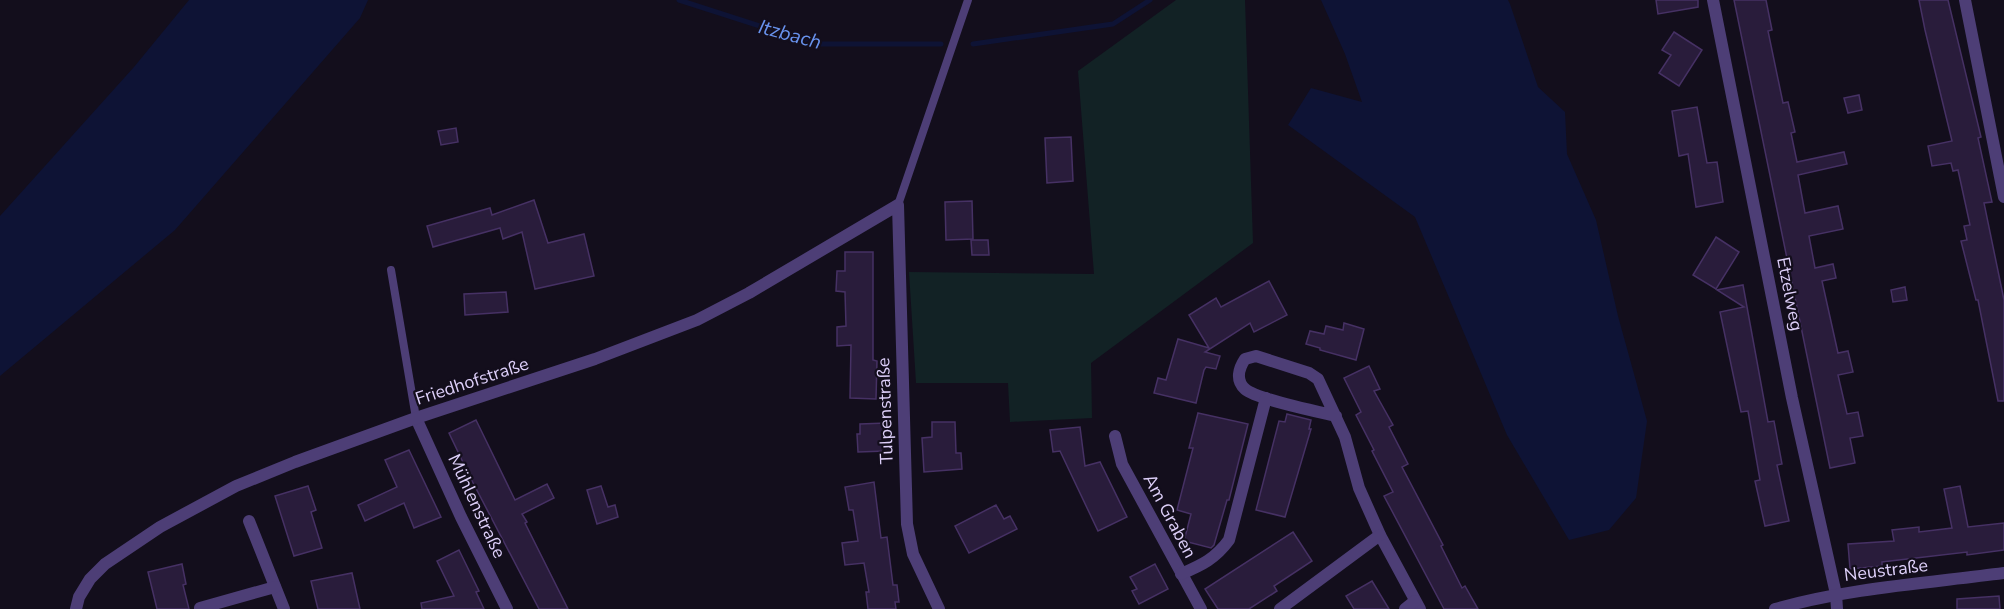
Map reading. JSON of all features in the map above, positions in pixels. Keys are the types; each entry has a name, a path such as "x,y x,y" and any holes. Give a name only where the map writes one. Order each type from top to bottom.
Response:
{"street":[{"name":"Etzelweg","path":"1713,0 1792,398 1836,594 1837,609"},
{"path":"1965,0 2001,165 2004,197"},
{"name":"Friedhofstraße","path":"76,609 79,597 90,579 105,564 160,527 236,486 294,462 595,358 697,320 749,293 898,205"},
{"name":"Tulpenstraße","path":"898,205 907,524 913,554 939,609"},
{"path":"1336,416 1266,398 1245,389 1240,381 1239,369 1245,359 1256,356 1309,373 1318,379 1336,416 1345,438 1359,488 1380,535 1418,605 1404,609"},
{"path":"1181,574 1220,553 1229,540 1266,398"},
{"name":"Mühlenstraße","path":"417,418 461,517 507,609"},
{"name":"Am Graben","path":"1115,436 1122,464 1201,609"},
{"path":"249,521 284,609"},
{"path":"1280,609 1380,535"},
{"name":"Neustraße","path":"1775,609 1808,599 1836,594 2004,573"},
{"path":"200,608 275,587"}],"lane":[{"path":"898,205 968,0"},
{"path":"391,270 417,418"}],"shaded area":[{"path":"189,0 368,0 360,18 175,230 0,376 0,216 134,67"},
{"path":"1176,0 1245,0 1253,243 1091,363 1092,418 1010,422 1008,383 916,383 909,272 1094,274 1078,71"},
{"path":"1321,0 1508,0 1538,87 1565,112 1567,154 1596,220 1618,316 1647,421 1636,498 1609,530 1569,540 1507,435 1415,217 1288,125 1311,88 1362,102 1345,54"}],"building":[{"path":"1656,0 1698,0 1698,7 1658,14"},
{"path":"1734,0 1766,0 1772,30 1768,31 1783,103 1788,102 1795,132 1791,133 1797,162 1844,152 1847,164 1798,175 1805,213 1838,206 1843,229 1809,236 1815,268 1833,264 1836,278 1822,281 1838,353 1848,351 1853,372 1838,375 1847,414 1858,412 1863,436 1850,438 1855,463 1830,468"},
{"path":"1919,0 1948,0 1981,137 1978,138 1992,202 1984,203 2004,300 2004,401 1998,401 1978,300 1976,300 1961,241 1967,240 1964,226 1970,225 1958,170 1953,171 1951,163 1932,166 1928,146 1952,141"},
{"path":"1674,32 1702,50 1679,86 1659,73 1671,55 1662,50"},
{"path":"1859,95 1862,110 1848,113 1844,98"},
{"path":"1697,107 1707,163 1717,162 1723,202 1696,207 1688,154 1679,156 1672,111"},
{"path":"456,128 458,142 441,145 438,131"},
{"path":"1071,137 1073,181 1047,183 1045,138"},
{"path":"534,200 548,243 584,234 594,276 535,289 522,232 503,239 500,228 433,247 427,226 490,208 492,215"},
{"path":"972,201 973,239 946,240 945,202"},
{"path":"1716,237 1739,252 1716,289 1693,275"},
{"path":"971,240 988,240 989,255 972,255"},
{"path":"845,252 873,252 873,360 877,361 876,399 850,398 851,345 837,346 837,327 846,326 845,292 836,291 837,271 845,271"},
{"path":"1269,281 1287,315 1254,332 1250,323 1205,352 1220,356 1216,369 1206,367 1204,370 1196,403 1154,393 1158,378 1166,380 1178,339 1209,348 1189,315 1216,298 1221,307"},
{"path":"1743,285 1768,422 1774,421 1782,464 1777,465 1789,521 1765,526 1755,481 1760,480 1748,411 1741,412 1720,312 1744,307 1717,290"},
{"path":"1905,287 1907,300 1893,302 1891,290"},
{"path":"506,292 508,312 465,315 464,294"},
{"path":"1344,323 1364,329 1356,360 1306,344 1310,331 1324,334 1326,326 1343,330"},
{"path":"1369,366 1380,389 1374,391 1393,425 1389,427 1408,464 1402,467 1443,545 1441,546 1462,588 1465,586 1478,609 1444,609 1384,496 1393,492 1356,415 1361,412 1344,378"},
{"path":"1198,413 1248,424 1229,500 1227,500 1214,545 1211,548 1184,541 1191,514 1177,510 1193,448 1189,448"},
{"path":"1287,414 1311,420 1309,429 1311,429 1285,517 1256,510 1279,421 1285,422"},
{"path":"476,420 515,500 547,484 554,498 522,514 568,609 539,609 470,477 449,433"},
{"path":"932,422 955,422 956,453 961,453 962,469 924,472 922,438 932,437"},
{"path":"886,423 886,451 858,452 857,434 860,434 860,424"},
{"path":"1080,427 1085,466 1100,462 1127,517 1098,531 1060,451 1053,452 1050,430"},
{"path":"409,450 441,517 414,528 404,503 365,521 358,505 397,487 385,460"},
{"path":"874,482 881,538 887,537 893,585 897,585 899,602 895,602 896,609 868,609 866,592 869,592 864,563 845,565 842,543 858,541 853,510 849,510 845,487"},
{"path":"308,486 316,510 311,512 322,548 294,556 275,496"},
{"path":"601,486 608,507 615,505 618,517 597,524 587,490"},
{"path":"1960,486 1968,527 2004,523 2004,550 1882,562 1882,566 1850,569 1848,544 1894,541 1892,530 1919,527 1919,532 1952,528 1944,489"},
{"path":"996,505 1004,519 1010,516 1017,529 969,553 955,526"},
{"path":"1293,532 1312,561 1274,586 1277,591 1249,609 1218,609 1205,589"},
{"path":"459,550 479,591 476,592 484,609 422,609 421,603 454,596 437,561"},
{"path":"182,564 186,584 183,585 189,609 157,609 148,572"},
{"path":"1155,564 1168,589 1139,604 1132,591 1137,589 1130,577"},
{"path":"352,573 360,609 318,609 311,581"},
{"path":"1372,581 1389,609 1354,609 1346,596"},
{"path":"1999,596 2000,609 1957,609 1957,599"}],"waterway":[{"name":"Itzbach","path":"679,0 816,44 941,44"},
{"name":"Itzbach","path":"973,44 1113,24 1150,0"}]}
